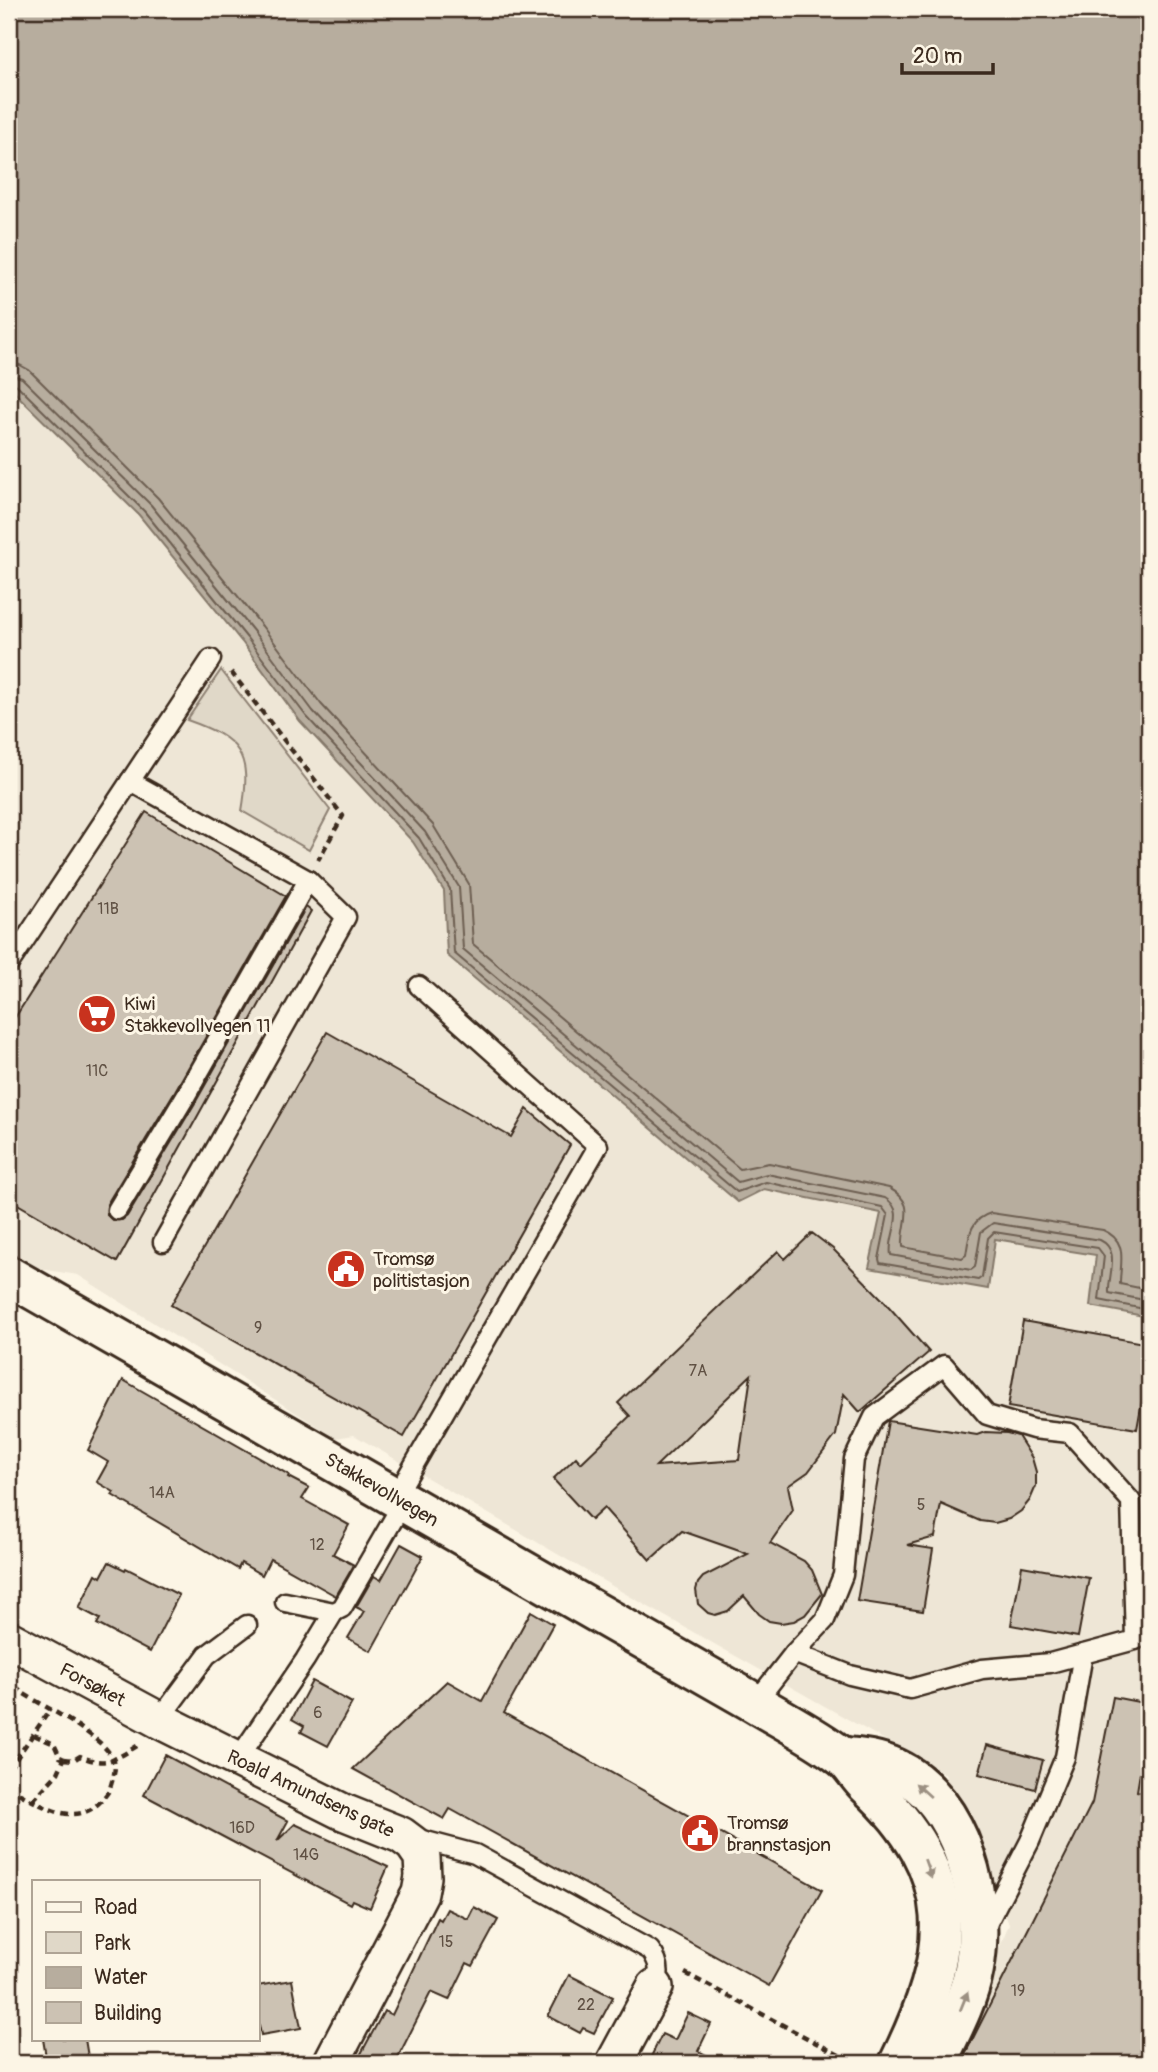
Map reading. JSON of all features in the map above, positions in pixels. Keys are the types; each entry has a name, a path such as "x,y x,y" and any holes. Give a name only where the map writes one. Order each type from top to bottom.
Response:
{"street":[{"name":"Stakkevollvegen","path":"9,1276 755,1703 844,1757"},
{"name":"Forsøket","path":"9,1639 159,1730"},
{"name":"Roald Amundsens gate","path":"159,1730 238,1759 341,1811 401,1835 413,1844 422,1857 423,1877 420,1893 331,2063"},
{"path":"844,1757 867,1759 898,1769 929,1793 951,1824 964,1850 974,1881 978,1919 974,1969 966,1996 936,2063"},
{"path":"844,1757 860,1778 905,1825 920,1849 939,1903 940,1949 936,1969 899,2063"},
{"path":"614,2063 656,1973"}],"lane":[{"path":"9,964 211,659"},
{"path":"130,781 308,880 345,917 163,1241"},
{"path":"117,1210 185,1097 308,880"},
{"path":"238,1759 334,1612 342,1608 598,1146 419,986"},
{"path":"755,1703 794,1653 825,1620 843,1575 854,1459 874,1416 944,1365 987,1415 1033,1429 1070,1433 1131,1501 1142,1637 1050,1663 982,1670 910,1689 850,1675 794,1653"},
{"path":"285,1602 334,1612"},
{"path":"159,1730 207,1655 247,1625"},
{"path":"977,1944 1030,1841 1065,1757 1083,1654"},
{"path":"401,1835 475,1854 650,1951 656,1973"}],"path":[{"path":"211,659 219,656 343,816 308,880"},
{"path":"9,1678 9,1682 20,1692 105,1746 115,1760 114,1776 108,1792 94,1807 80,1814 66,1815 9,1788"},
{"path":"9,1769 50,1710"},
{"path":"34,1735 54,1744 60,1757 64,1759 74,1760 80,1756 94,1762 115,1760 159,1730"},
{"path":"33,1800 58,1773 64,1759"},
{"path":"656,1973 854,2063"}],"shaded area":[{"path":"9,387 139,515 242,642 300,721 413,842 444,891 447,956 737,1201 764,1189 881,1213 870,1268 987,1289 995,1238 1097,1255 1090,1306 1149,1317 1149,2063 952,2063 1009,1924 945,1774 631,1597 354,1435 336,1438 78,1275 9,1264"}],"green space":[{"path":"221,670 330,810 309,850 242,811 245,775 238,751 220,734 187,720"}],"water":[{"path":"9,9 1149,9 1149,1317 1090,1306 1096,1255 995,1239 988,1289 869,1268 881,1213 764,1189 738,1202 447,955 444,891 413,842 300,721 242,642 139,515 9,387"}],"building":[{"path":"146,812 286,896 107,1204 107,1215 112,1220 122,1220 127,1216 195,1103 306,907 311,911 117,1262 9,1199 9,1027"},
{"name":"Tromsø politistasjon","path":"327,1032 511,1137 527,1109 570,1145 404,1437 171,1305"},
{"path":"812,1233 833,1249 929,1352 860,1412 844,1394 836,1435 808,1472 788,1486 793,1510 770,1543 804,1561 812,1570 822,1594 805,1615 794,1621 781,1623 769,1621 759,1614 744,1596 728,1611 715,1615 708,1613 698,1604 696,1590 703,1577 748,1554 682,1531 650,1560 604,1508 591,1520 553,1479 576,1457 581,1463 630,1416 618,1403 778,1251 785,1259","holes":["751,1375 739,1460 656,1466"]},
{"path":"1023,1321 1149,1344 1149,1363 1137,1429 1008,1407"},
{"path":"123,1380 289,1475 288,1477 309,1488 302,1499 349,1525 333,1554 354,1565 336,1596 270,1559 262,1575 241,1563 238,1569 112,1495 114,1492 97,1482 108,1462 88,1450"},
{"path":"888,1421 977,1435 985,1432 1018,1436 1032,1458 1036,1472 1036,1486 1030,1500 1021,1511 1009,1519 995,1523 980,1521 941,1504 935,1537 907,1545 933,1549 923,1611 857,1601"},
{"path":"401,1544 423,1556 371,1651 348,1638 364,1611 356,1607 374,1576 381,1580"},
{"path":"109,1562 179,1595 150,1652 97,1624 100,1619 79,1608 96,1574 101,1577"},
{"path":"1022,1566 1089,1578 1078,1637 1011,1625"},
{"path":"531,1611 553,1624 504,1713 822,1890 769,1986 450,1809 444,1819 353,1769 447,1681 482,1701"},
{"path":"312,1681 352,1703 328,1746 301,1732 304,1726 292,1719"},
{"path":"1113,1697 1149,1704 1137,1791 1149,1795 1149,2063 994,2063 965,2054 1092,1803"},
{"path":"987,1745 1043,1760 1035,1789 979,1774"},
{"path":"165,1755 288,1821 277,1841 295,1824 388,1867 370,1908 352,1900 350,1904 144,1795"},
{"path":"474,1907 498,1920 473,1966 467,1963 449,2000 431,1992 395,2063 356,2063 384,2011 392,2015 438,1918 441,1920 447,1909 468,1919"},
{"path":"569,1975 613,1997 594,2033 583,2028 580,2033 548,2016"},
{"path":"292,1980 301,2028 261,2035 259,1986"},
{"path":"688,2013 711,2024 698,2051 722,2063 648,2063 662,2034 675,2040"},
{"path":"43,2040 85,2040 89,2063 47,2063"}],"place":[{"name":"Kiwi Stakkevollvegen 11","path":"97,1014"},
{"name":"Tromsø politistasjon","path":"346,1269"},
{"name":"Tromsø brannstasjon","path":"700,1833"}]}
